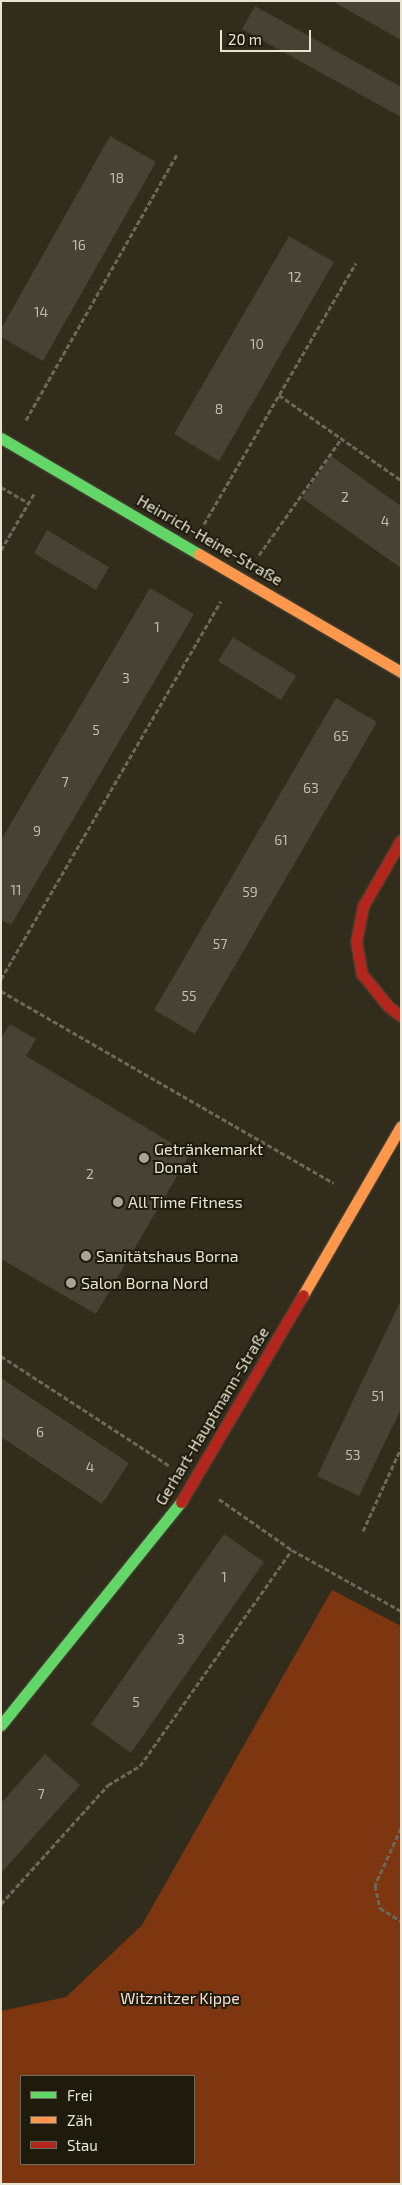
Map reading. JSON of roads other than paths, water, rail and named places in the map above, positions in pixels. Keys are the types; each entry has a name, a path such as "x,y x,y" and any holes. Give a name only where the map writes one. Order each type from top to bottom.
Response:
{"street":[{"name":"Heinrich-Heine-Straße","path":"1,438 401,672"},
{"path":"401,840 363,906 356,941 362,974 388,1006 401,1016"},
{"name":"Gerhart-Hauptmann-Straße","path":"1,1725 154,1539 195,1482 401,1126"}],"place":[{"name":"Getränkemarkt Donat","path":"144,1158"},
{"name":"All Time Fitness","path":"118,1202"},
{"name":"Sanitätshaus Borna","path":"86,1256"},
{"name":"Salon Borna Nord","path":"71,1283"}],"park label":[{"name":"Witznitzer Kippe","path":"180,1998"}]}
